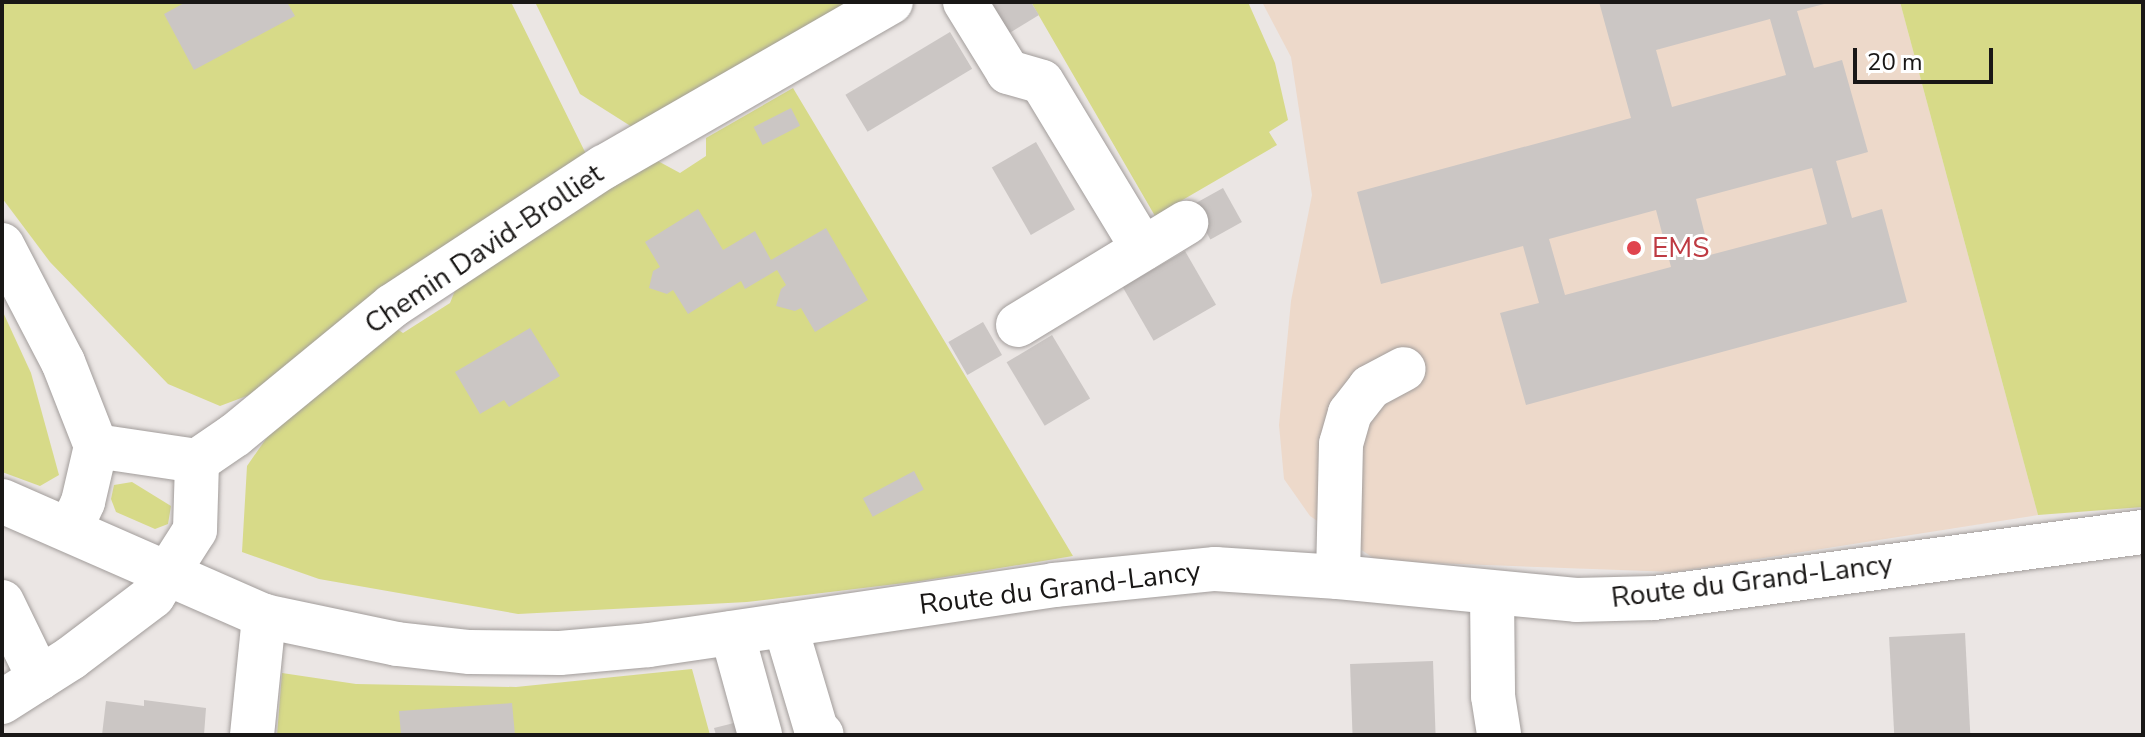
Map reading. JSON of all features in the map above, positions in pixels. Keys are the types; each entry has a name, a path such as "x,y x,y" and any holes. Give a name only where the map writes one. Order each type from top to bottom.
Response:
{"street":[{"name":"Chemin David-Brolliet","path":"197,461 235,435 392,306 604,167 891,2"},
{"path":"965,2 1008,72 1042,82 1143,249"},
{"path":"1018,325 1186,223"},
{"path":"2,245 63,362 96,446 83,502 71,528"},
{"path":"1338,577 1341,444 1350,413 1370,387 1404,369"},
{"path":"2,702 136,612 153,596 195,530 197,461 96,446"},
{"name":"Route du Grand-Lancy","path":"2,501 71,528 264,616 397,644 470,652 560,653 732,633 1155,574 1215,569 1338,577 1576,600 1654,598 2143,532"},
{"path":"1492,594 1493,696 1499,735"},
{"path":"2,602 39,678"},
{"path":"252,735 264,616"},
{"path":"785,625 816,729 822,735"},
{"path":"732,633 760,735"}],"shaded area":[{"name":"EMS","path":"1262,2 1900,2 2038,515 1674,572 1378,561 1310,516 1284,479 1279,425 1291,301 1312,195 1291,57"}],"green space":[{"path":"2,2 511,2 586,154 436,251 273,386 220,406 168,384 50,262 2,198"},
{"path":"535,2 868,2 640,132 580,94"},
{"path":"1031,2 1248,2 1275,63 1288,120 1269,132 1277,145 1155,216"},
{"path":"1900,2 2143,2 2143,507 2038,515"},
{"path":"793,88 1073,556 921,581 747,602 518,614 319,579 242,552 247,466 277,423 394,327 403,333 450,303 462,273 656,160 680,173 706,156 706,138"},
{"path":"2,310 31,373 59,475 40,486 2,472"},
{"path":"132,482 171,506 168,524 155,529 116,512 111,499 114,485"},
{"path":"692,669 710,735 277,735 282,673 356,684 516,687"}],"building":[{"path":"186,2 287,2 295,16 194,70 164,14"},
{"path":"983,2 1031,2 1039,15 1003,37"},
{"path":"1599,2 1832,2 1797,11 1814,68 1842,60 1868,152 1836,161 1852,218 1882,209 1907,302 1526,405 1500,313 1539,303 1523,246 1381,284 1357,192 1631,118","holes":["1770,19 1786,75 1672,107 1656,50","1812,168 1827,224 1710,255 1696,199","1656,210 1671,267 1565,295 1549,239"]},
{"path":"950,32 972,69 868,132 845,95"},
{"path":"791,108 800,126 763,145 754,127"},
{"path":"1036,142 1075,210 1031,235 992,168"},
{"path":"1223,188 1242,222 1210,240 1192,205"},
{"path":"698,209 723,250 755,231 771,260 826,228 868,300 815,332 801,308 795,311 776,306 781,289 786,285 777,270 745,289 741,281 688,314 673,290 667,294 649,288 653,271 660,267 645,242"},
{"path":"1185,251 1216,305 1154,341 1123,287"},
{"path":"983,322 1002,355 967,375 948,342"},
{"path":"530,328 560,376 509,407 504,400 480,414 455,372"},
{"path":"1052,335 1090,398 1045,426 1007,362"},
{"path":"914,471 924,490 873,517 863,498"},
{"path":"1965,633 1970,735 1894,735 1889,637"},
{"path":"1433,661 1436,735 1353,735 1350,664"},
{"path":"144,700 206,708 204,735 102,735 106,701 144,706"},
{"path":"512,703 515,735 401,735 399,711"},
{"path":"738,722 742,735 716,735 714,728"}],"place":[{"name":"EMS","path":"1634,248"}]}
